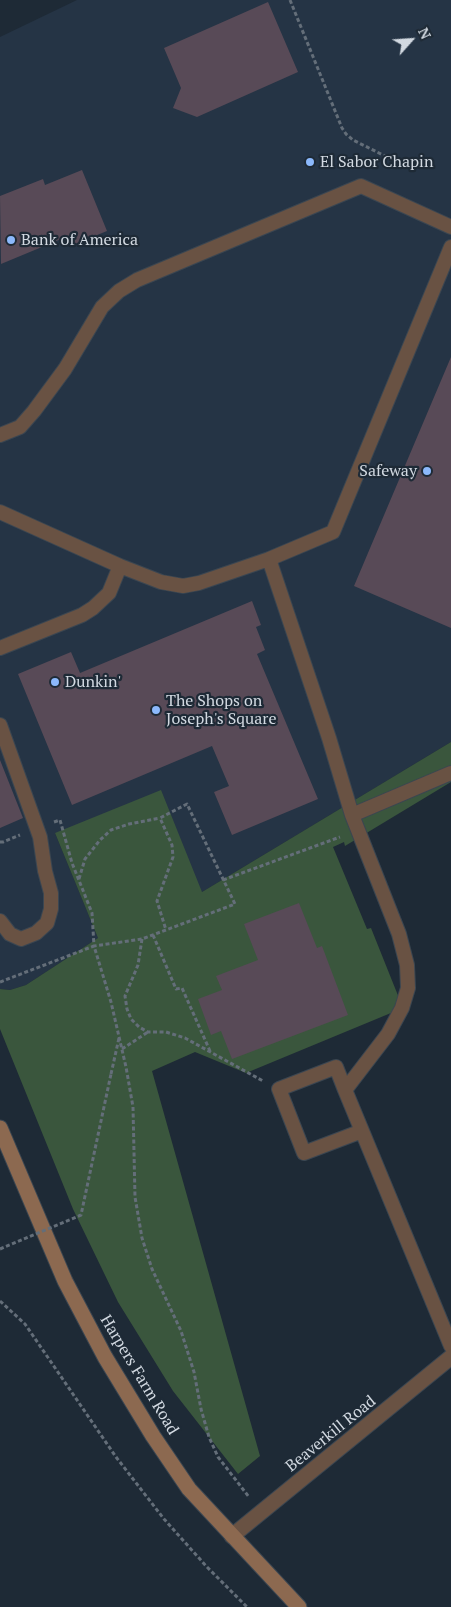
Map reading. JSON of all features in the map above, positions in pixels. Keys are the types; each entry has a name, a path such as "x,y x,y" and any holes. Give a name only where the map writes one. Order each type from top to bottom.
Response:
{"main road":[{"name":"Harpers Farm Road","path":"0,1128 65,1280 105,1357 153,1436 189,1489 299,1607"}],"street":[{"name":"Beaverkill Road","path":"232,1536 451,1357"}],"lane":[{"path":"0,435 20,427 64,369 102,307 137,280 361,186 451,227"},
{"path":"0,512 120,566 161,582 183,586 199,583 268,559 333,532 451,247"},
{"path":"268,559 329,738 352,815 399,934 407,966 408,988 402,1008 388,1034 345,1090"},
{"path":"0,648 82,615 93,608 109,594 120,566"},
{"path":"0,724 40,837 45,871 51,893 51,909 47,923 36,933 21,939 10,934 0,921"},
{"path":"352,815 451,773"},
{"path":"362,1131 304,1153 279,1089 336,1067 451,1346"}],"path":[{"path":"290,0 346,134 353,140 395,161"},
{"path":"0,982 94,946 142,939 235,904 187,804 160,818 129,824 111,830 100,840 85,859 79,880 92,913 94,946 111,1002 133,1106 135,1197 142,1238 152,1269 181,1331 194,1372 201,1409 212,1444 218,1457 262,1513"},
{"path":"160,818 172,845 173,857 157,901 166,930"},
{"path":"224,880 358,830"},
{"path":"153,935 176,990 182,988 210,1051"},
{"path":"142,939 138,965 125,996 131,1019 138,1027 148,1032 166,1032 185,1038 279,1089"},
{"path":"122,1049 148,1032"},
{"path":"0,1249 81,1215 119,1037"},
{"path":"0,1301 25,1324 116,1457 164,1519 207,1568 247,1607"}],"shaded area":[{"path":"77,0 451,0 451,742 202,892 55,833 98,938 26,985 10,990 0,989 0,37"}],"green space":[{"path":"451,742 451,782 345,846 344,842 333,847 367,929 371,928 403,1008 246,1073 195,1052 152,1071 260,1456 238,1474 173,1391 118,1302 73,1209 0,1029 0,989 10,990 26,985 98,938 55,833 161,790 202,892"}],"building":[{"path":"268,2 298,72 197,117 173,108 181,88 164,48"},
{"path":"82,170 107,231 70,246 66,237 1,264 0,196 43,179 45,185"},
{"name":"Safeway","path":"451,357 451,628 354,586"},
{"name":"The Shops on Joseph's Square","path":"252,601 261,625 256,627 265,650 257,654 318,799 232,835 214,792 229,786 212,746 72,805 18,674 71,652 80,673"},
{"path":"0,760 23,818 0,828"},
{"path":"299,903 317,948 322,946 348,1015 232,1059 221,1031 211,1035 198,999 222,990 216,976 258,960 244,924"}],"place":[{"name":"El Sabor Chapin","path":"310,162"},
{"name":"Bank of America","path":"11,240"},
{"name":"Safeway","path":"427,471"},
{"name":"Dunkin'","path":"55,682"},
{"name":"The Shops on Joseph's Square","path":"156,710"}]}
